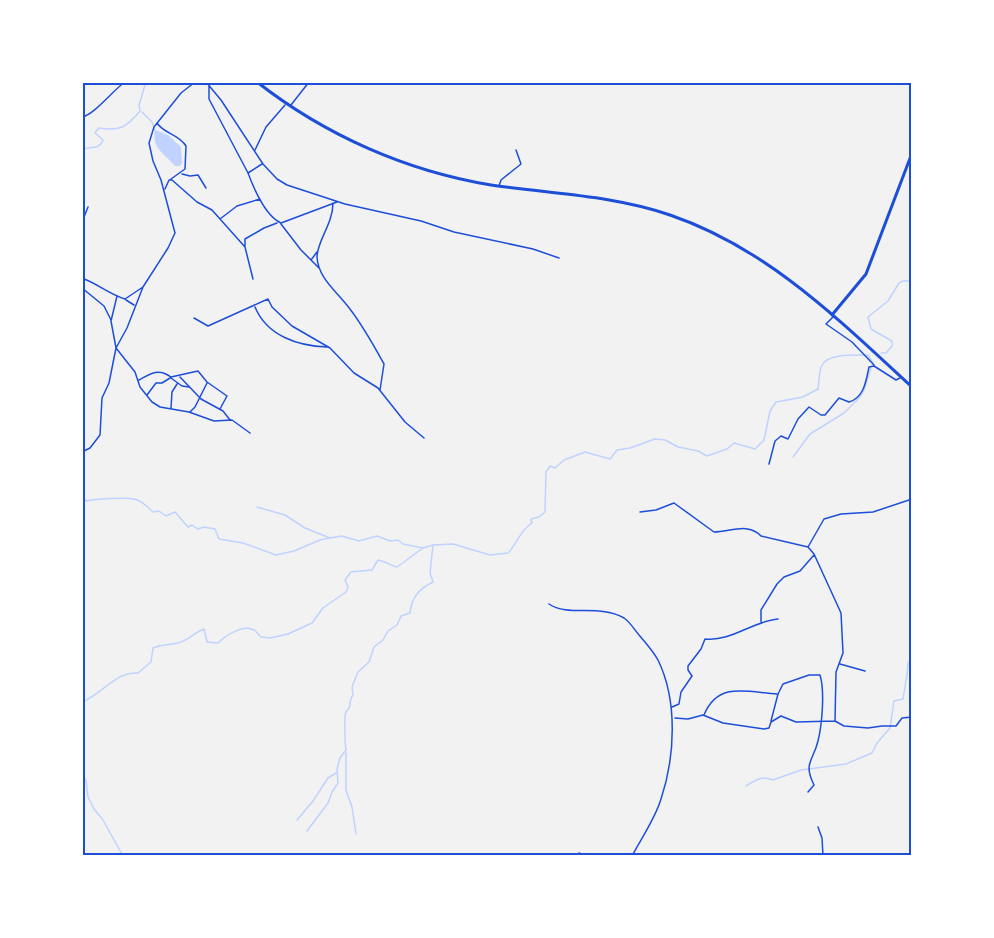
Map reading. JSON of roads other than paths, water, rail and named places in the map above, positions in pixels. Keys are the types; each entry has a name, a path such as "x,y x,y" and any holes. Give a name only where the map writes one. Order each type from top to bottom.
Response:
{"main road":[{"path":"256,82 286,104 329,130 386,156 449,176 499,186 629,204 692,223 755,255 788,278 833,315 912,387"},
{"path":"833,315 866,274 912,153"}],"street":[{"path":"82,117 90,115 107,96 125,82"},
{"path":"82,452 97,441 102,398 109,383 116,348 127,328 143,287 175,233 148,143 157,123 181,93 195,82"},
{"path":"206,82 221,100 263,164 277,179 287,184 339,202 421,221 454,232 533,249 559,258"},
{"path":"291,107 309,82"},
{"path":"209,85 209,99 260,198 277,222 281,223 339,202"},
{"path":"254,151 266,127 286,104"},
{"path":"157,123 160,128 180,138 186,146 185,169 171,179 164,192"},
{"path":"499,186 501,180 521,164 516,150"},
{"path":"248,173 263,164"},
{"path":"182,173 190,176 198,175 206,188"},
{"path":"171,179 220,219 245,247"},
{"path":"220,219 237,206 260,198"},
{"path":"311,260 318,251 332,218 333,203"},
{"path":"82,222 88,207"},
{"path":"253,279 245,247 247,238 277,222"},
{"path":"281,223 347,305 384,364 380,390"},
{"path":"318,251 320,269"},
{"path":"82,278 100,285 105,290 135,305"},
{"path":"125,299 143,287"},
{"path":"82,288 104,306 111,321 116,348 133,368 139,385 155,405 189,412 214,421 231,420"},
{"path":"111,321 117,296"},
{"path":"194,318 208,326 268,299 292,326 328,347 354,373 380,390 405,422 424,438"},
{"path":"255,306 263,321 277,333 300,344 328,347"},
{"path":"833,315 826,324 852,342 874,366 896,380 901,378"},
{"path":"769,464 775,441 780,436 788,439 798,419 809,407 825,415 839,398 853,402 863,390 869,367 874,366"},
{"path":"138,380 162,371 177,384 189,387"},
{"path":"146,395 156,383 198,371 207,382 228,396 220,409"},
{"path":"179,375 200,397 220,409 250,433"},
{"path":"189,412 207,382"},
{"path":"171,410 172,393 177,384"},
{"path":"808,548 824,519 841,514 873,512 912,499"},
{"path":"640,512 656,510 674,503 714,532 738,528 750,529 761,536 808,548 814,554 842,613 843,653 836,672 835,721"},
{"path":"761,622 761,610 777,584 784,577 800,571 814,554"},
{"path":"549,604 553,607 602,611 624,618 660,663 673,718 665,784 661,800 649,826 632,855"},
{"path":"671,707 679,704 681,692 693,676 688,666 701,649 705,639 728,637 761,622 778,619"},
{"path":"839,664 865,671"},
{"path":"673,718 688,719 703,715 723,723 769,728 783,684 809,675 820,675 822,696 818,742 808,764 808,773 814,785 808,792"},
{"path":"703,715 712,700 722,693 737,690 778,694"},
{"path":"771,722 781,716 796,722 835,721 844,726 868,728 896,726 902,718 912,717"},
{"path":"818,827 824,855"},
{"path":"579,854 587,855"}],"water":[{"path":"155,130 168,135 181,147 182,163 180,166 175,166 157,146"}],"waterway":[{"path":"82,150 99,146 103,140 95,133 99,128 122,127 135,117 140,111 139,105 146,82"},
{"path":"142,112 152,122 155,130"},
{"path":"881,353 886,353 892,346 892,341 871,329 868,317 888,301 899,283 912,281"},
{"path":"912,310 912,326"},
{"path":"82,702 122,676 138,673 151,662 153,648 182,642 204,629 207,642 218,643 240,630 250,629 261,637 270,638 288,634 312,623 323,608 346,592 348,587 345,580 351,572 372,570 378,560 397,567 423,548 433,545 453,544 490,555 508,553 524,530 532,523 531,519 545,512 546,472 550,466 555,468 564,460 585,452 610,459 617,450 655,439 665,440 678,447 698,451 707,456 727,449 734,443 755,449 764,440 770,411 776,402 803,397 818,389 820,370 825,361 843,356 868,355 873,363"},
{"path":"793,457 810,434 844,413 860,397 871,368"},
{"path":"82,498 87,501 118,498 137,500 153,512 159,511 166,516 175,512 188,527 192,525 198,529 204,527 215,529 219,539 243,543 276,555 330,538"},
{"path":"257,507 285,515 305,528 330,538 342,536 359,541 377,536 423,548"},
{"path":"307,831 328,803 338,783 337,769 340,758 346,750 345,714 349,708 353,695 352,687 358,672 369,662 374,647 383,640 388,631 397,625 401,616 410,613 417,594 433,582 430,573 433,545"},
{"path":"746,786 762,778 773,780 801,770 846,764 872,753 890,728 894,701 903,699 908,663 912,659"},
{"path":"346,753 346,790 352,807 356,834"},
{"path":"297,820 328,778 336,773"},
{"path":"82,775 86,780 88,797 94,809 103,820 123,856"}]}
